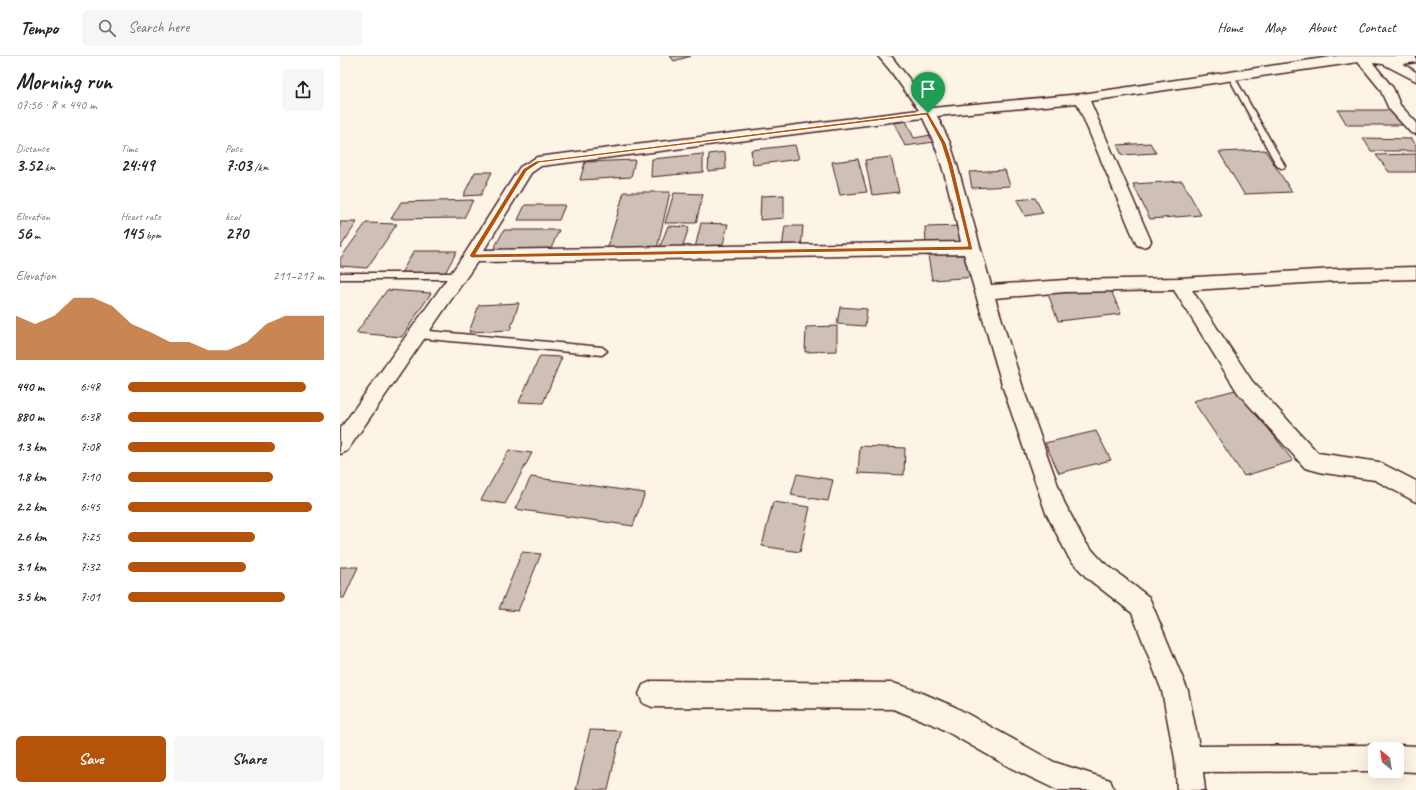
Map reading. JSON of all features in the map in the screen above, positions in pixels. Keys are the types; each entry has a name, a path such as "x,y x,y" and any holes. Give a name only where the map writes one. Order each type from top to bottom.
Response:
{"street":[{"path":"884,56 894,66 928,113 943,143 971,248 1014,391 1054,506 1077,550 1095,570 1141,605 1175,691 1188,759 1191,790"},
{"path":"1361,57 1386,88 1394,106 1416,130"},
{"path":"340,444 472,256 525,170 537,162 928,113 1082,98 1361,57 1406,61 1416,58"},
{"path":"1386,60 1416,77"},
{"path":"1082,98 1143,241"},
{"path":"472,256 971,248"},
{"path":"984,292 1065,286 1179,284 1336,275 1416,273"},
{"path":"1179,284 1246,387 1312,461 1379,471 1416,492"},
{"path":"652,694 894,696 916,701 943,713 1010,754 1054,777 1079,786 1100,790"},
{"path":"1188,759 1368,758"},
{"path":"1404,758 1416,759"}],"lane":[{"path":"1231,76 1281,166"},
{"path":"340,276 457,276"},
{"path":"418,334 602,351"}],"building":[{"path":"670,56 691,56 674,61"},
{"path":"1338,110 1394,110 1405,125 1347,125"},
{"path":"906,121 914,138 931,135 934,142 905,146 894,123"},
{"path":"1363,138 1412,139 1416,145 1416,151 1371,151"},
{"path":"1150,143 1156,153 1122,155 1117,145"},
{"path":"795,145 799,159 753,165 751,150"},
{"path":"1265,150 1292,192 1244,194 1219,152"},
{"path":"725,152 726,169 708,171 709,154"},
{"path":"703,154 703,172 651,177 652,159"},
{"path":"1416,154 1416,172 1389,172 1376,155"},
{"path":"891,157 899,192 872,195 865,160"},
{"path":"858,159 867,192 840,195 832,162"},
{"path":"635,160 631,177 580,180 585,162"},
{"path":"1005,170 1010,186 972,188 969,172"},
{"path":"475,172 492,172 481,195 463,196"},
{"path":"1182,181 1201,215 1150,219 1133,184"},
{"path":"624,192 670,192 657,249 607,250"},
{"path":"674,193 703,194 696,223 665,223"},
{"path":"784,195 784,218 760,220 761,196"},
{"path":"1035,198 1043,213 1025,216 1017,200"},
{"path":"473,200 464,218 391,219 401,202"},
{"path":"525,205 565,205 559,220 518,220"},
{"path":"340,222 357,222 340,248"},
{"path":"366,223 397,224 367,268 340,266 340,259"},
{"path":"701,223 728,224 722,248 695,248"},
{"path":"668,226 689,227 681,251 659,249"},
{"path":"785,226 803,226 801,248 782,248"},
{"path":"963,226 965,243 926,243 925,227"},
{"path":"504,230 559,230 549,253 492,252"},
{"path":"414,251 457,251 445,273 401,273"},
{"path":"970,253 976,277 932,280 928,255"},
{"path":"1110,288 1121,314 1058,321 1048,294"},
{"path":"387,290 431,293 402,337 356,333"},
{"path":"519,303 510,330 469,332 479,305"},
{"path":"840,307 867,309 865,326 837,324"},
{"path":"837,326 837,351 805,352 806,327"},
{"path":"540,356 562,357 543,403 519,402"},
{"path":"1239,389 1293,461 1244,476 1193,401"},
{"path":"1096,431 1111,460 1059,473 1045,443"},
{"path":"860,446 905,448 904,475 858,473"},
{"path":"509,450 532,453 505,504 481,500"},
{"path":"797,474 833,480 828,501 791,495"},
{"path":"531,477 645,493 633,526 515,509"},
{"path":"773,502 810,507 800,552 762,546"},
{"path":"522,552 541,554 518,611 499,609"},
{"path":"340,567 358,567 344,598 340,598"},
{"path":"590,730 621,731 608,790 576,790"}],"route":[{"path":"928,113 943,143 971,248 472,256 525,170 537,162 928,113"}]}
